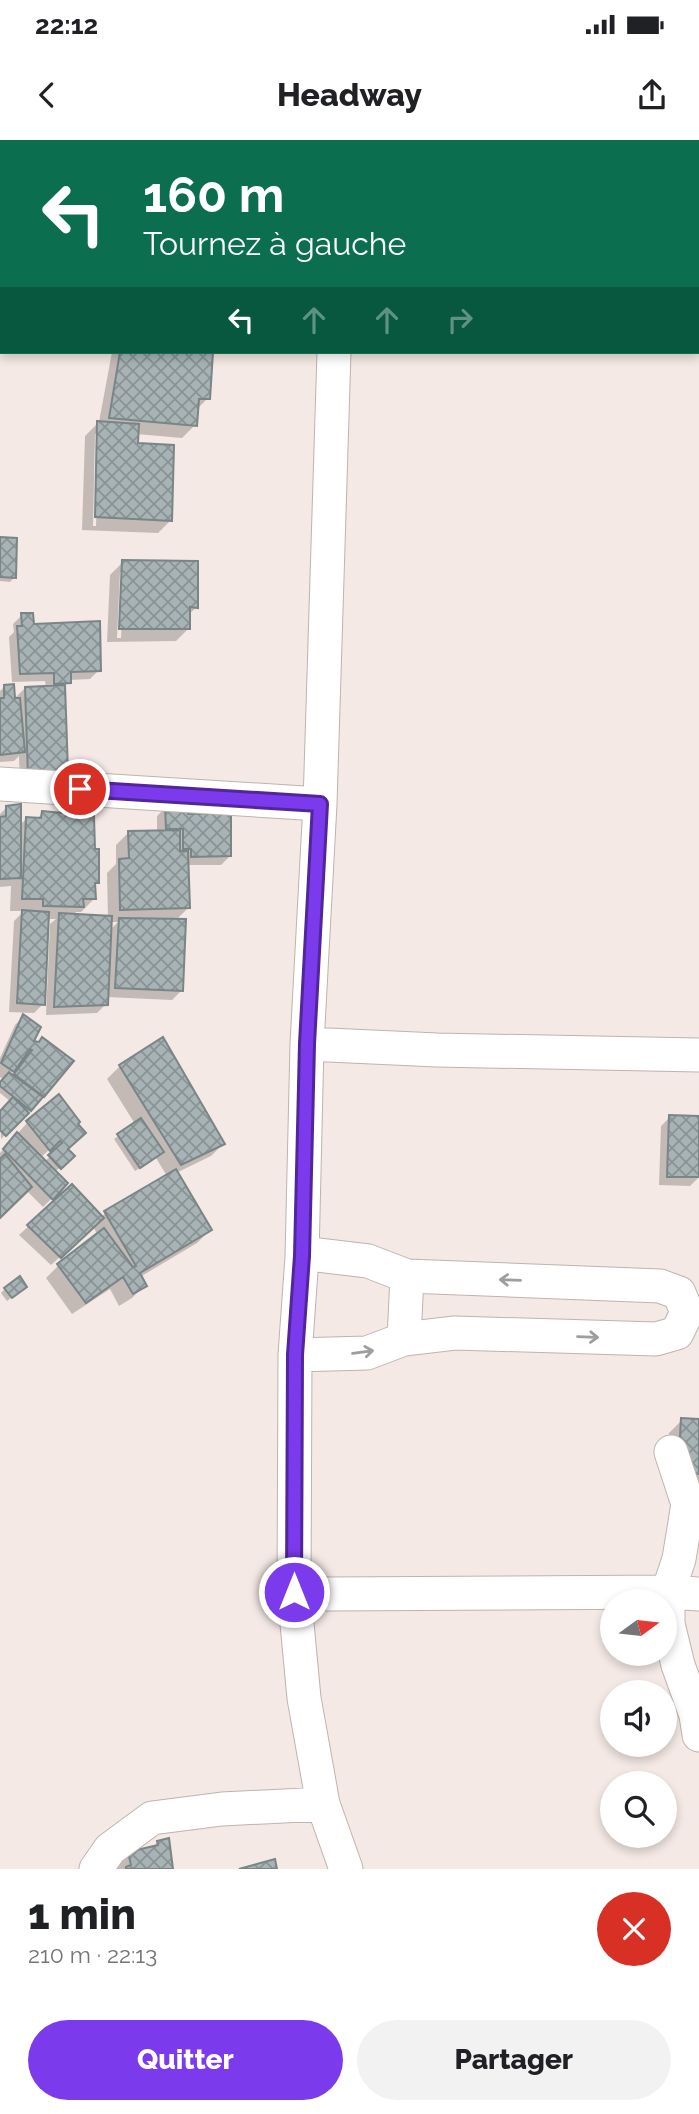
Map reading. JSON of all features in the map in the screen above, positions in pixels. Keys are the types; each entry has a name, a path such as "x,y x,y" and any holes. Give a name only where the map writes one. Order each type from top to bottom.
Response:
{"street":[{"path":"334,354 320,804 307,1044 302,1256 295,1355 294,1592 304,1698 323,1804 346,1869"},
{"path":"0,784 320,804"},
{"path":"307,1044 437,1050 699,1055"},
{"path":"295,1355 367,1353 404,1339 455,1333 656,1339 677,1333 687,1312 679,1293 660,1286 407,1276 368,1261 318,1255 302,1256"},
{"path":"404,1339 407,1276"},
{"path":"671,1452 688,1504 679,1559 684,1593 668,1624 678,1665 696,1715 699,1735"},
{"path":"294,1592 684,1593"},
{"path":"96,1869 110,1849 152,1818 222,1808 323,1804"}],"building":[{"path":"120,354 213,354 210,399 199,399 197,426 109,418"},
{"path":"97,421 139,424 138,443 174,445 172,521 95,517"},
{"path":"0,537 17,538 16,578 0,577"},
{"path":"122,560 198,561 198,608 190,607 190,629 119,629"},
{"path":"21,613 33,613 34,624 100,621 101,671 71,672 71,683 54,684 54,673 20,674 17,626 22,626"},
{"path":"14,684 15,698 20,698 25,752 0,755 0,698 4,698 4,685"},
{"path":"65,685 68,772 28,777 25,687"},
{"path":"21,804 21,878 0,879 0,817 6,816 6,806"},
{"path":"187,805 188,814 218,813 231,808 231,856 191,857 191,849 183,849 183,829 166,829 165,806"},
{"path":"42,811 94,816 95,849 99,849 99,883 95,883 96,899 83,899 84,907 43,906 43,899 22,899 26,817 41,818"},
{"path":"180,830 180,851 188,851 190,908 120,910 119,859 129,858 128,831"},
{"path":"22,910 49,912 45,1005 17,1003"},
{"path":"59,913 112,916 108,1005 54,1007"},
{"path":"119,918 186,919 183,991 115,988"},
{"path":"23,1014 41,1027 34,1041 39,1042 42,1037 74,1061 44,1097 14,1074 32,1050 30,1049 14,1072 1,1063"},
{"path":"163,1037 225,1144 181,1165 119,1065"},
{"path":"9,1072 43,1097 31,1111 0,1086 0,1082"},
{"path":"59,1094 86,1133 68,1149 75,1156 61,1169 48,1155 62,1143 60,1141 50,1151 26,1121"},
{"path":"13,1097 29,1113 6,1136 0,1130 0,1111"},
{"path":"669,1115 699,1116 699,1177 667,1177"},
{"path":"141,1118 164,1152 140,1168 117,1134"},
{"path":"17,1132 68,1183 53,1200 3,1149"},
{"path":"5,1154 32,1187 0,1218 0,1159"},
{"path":"176,1169 212,1230 140,1273 147,1286 133,1294 123,1277 86,1303 57,1264 104,1228 133,1267 136,1266 104,1211"},
{"path":"72,1184 104,1218 61,1258 27,1225"},
{"path":"20,1276 27,1287 12,1298 4,1288"},
{"path":"681,1418 699,1419 699,1474 678,1472"},
{"path":"169,1838 173,1869 126,1869 131,1865 128,1852 158,1845 157,1841"},
{"path":"275,1859 277,1869 239,1869"}],"route":[{"path":"80,789 320,804 307,1044 302,1256 295,1355 294,1592"}]}
